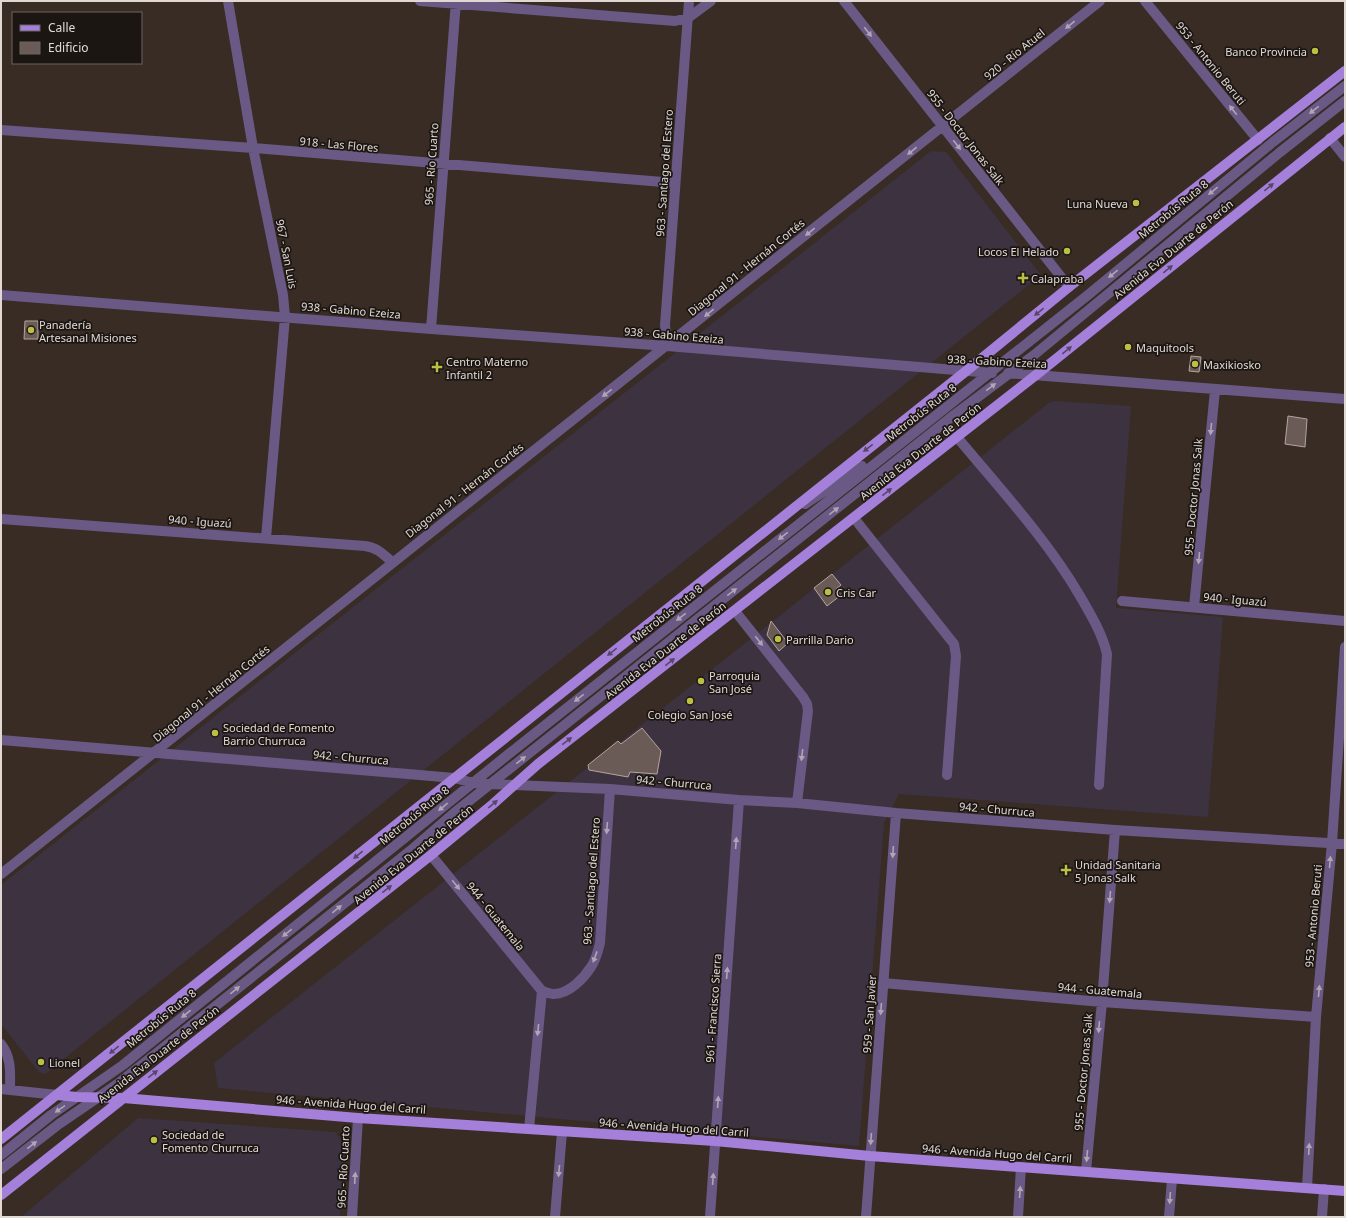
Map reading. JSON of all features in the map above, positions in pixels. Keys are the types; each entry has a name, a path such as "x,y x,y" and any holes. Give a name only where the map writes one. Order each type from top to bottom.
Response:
{"main road":[{"path":"1,1139 965,372 1069,287 1345,72"},
{"name":"Avenida Eva Duarte de Perón","path":"1,1195 431,855 538,764 1036,375 1345,126"},
{"name":"946 - Avenida Hugo del Carril","path":"57,1095 123,1098 358,1118 715,1141 870,1156 1345,1191"}],"street":[{"name":"967 - San Luis","path":"228,1 253,148 283,295 285,317 266,538"},
{"path":"420,1 456,2 675,21 688,18 711,1"},
{"name":"963 - Santiago del Estero","path":"667,346 666,325 689,1"},
{"name":"955 - Doctor Jonas Salk","path":"844,1 1069,287"},
{"name":"920 - Río Atuel","path":"942,127 1100,1"},
{"name":"953 - Antonio Beruti","path":"1145,1 1258,140"},
{"name":"965 - Río Cuarto","path":"431,329 456,2"},
{"name":"Metrobús Ruta 8","path":"1,1155 51,1115 123,1065 474,783 1088,295 1273,142 1345,86"},
{"name":"Metrobús Ruta 8","path":"1,1169 59,1124 125,1078 404,856 490,784 954,416 1034,355 1279,153 1345,101"},
{"name":"Diagonal 91 - Hernán Cortés","path":"1,874 155,753 392,562 942,127"},
{"name":"918 - Las Flores","path":"1,130 253,148 443,165 676,183"},
{"path":"1330,138 1345,157"},
{"name":"938 - Gabino Ezeiza","path":"1,295 667,346 965,372 1010,373 1345,400"},
{"path":"763,532 851,474 917,424 968,390"},
{"name":"955 - Doctor Jonas Salk","path":"1194,607 1215,390"},
{"path":"957,437 1041,538 1065,570 1097,625 1104,642 1107,654 1099,785"},
{"path":"854,518 954,644 956,656 947,775"},
{"name":"940 - Iguazú","path":"1,519 374,547 380,550 392,562"},
{"name":"940 - Iguazú","path":"1122,601 1345,621"},
{"path":"735,611 807,704 808,711 797,803"},
{"name":"953 - Antonio Beruti","path":"1307,1188 1316,1017 1332,843 1345,647"},
{"name":"942 - Churruca","path":"1,740 454,778 474,783 610,789 1115,830 1345,844"},
{"name":"963 - Santiago del Estero","path":"542,991 554,994 566,991 580,981 588,972 597,955 600,943 610,789"},
{"name":"961 - Francisco Sierra","path":"710,1217 739,800"},
{"name":"959 - San Javier","path":"866,1217 896,813"},
{"name":"955 - Doctor Jonas Salk","path":"1086,1171 1102,1002 1115,830"},
{"name":"944 - Guatemala","path":"431,855 542,991"},
{"name":"944 - Guatemala","path":"883,983 1102,1002 1316,1017"},
{"path":"529,1129 542,991"},
{"path":"1,1044 8,1055 10,1063 5,1090"},
{"name":"946 - Avenida Hugo del Carril","path":"5,1090 57,1095"},
{"name":"965 - Río Cuarto","path":"352,1217 358,1118"},
{"path":"555,1217 562,1132"},
{"path":"1018,1217 1021,1167"},
{"path":"1169,1217 1172,1179"},
{"path":"1322,1217 1324,1189"}],"shaded area":[{"path":"931,151 946,152 1041,275 45,1074 39,1072 1,1024 1,885"},
{"path":"1055,401 1131,406 1116,608 1223,617 1208,817 899,794 884,823 859,1146 218,1088 214,1063 1050,402"},
{"path":"138,1118 336,1132 344,1146 340,1217 21,1217"}],"building":[{"name":"Panadería Artesanal Misiones","path":"25,321 38,321 38,339 24,339"},
{"name":"Maxikiosko","path":"1191,356 1201,357 1199,372 1189,371"},
{"path":"1288,416 1307,419 1305,447 1285,444"},
{"name":"Cris Car","path":"832,574 841,585 836,589 841,595 827,606 814,588"},
{"name":"Parrilla Dario","path":"771,621 788,643 779,651 767,635"},
{"path":"642,728 661,751 657,774 630,772 628,777 589,770 588,765 618,741 621,744"}],"place":[{"name":"Banco Provincia","path":"1315,51"},
{"name":"Luna Nueva","path":"1136,203"},
{"name":"Locos El Helado","path":"1067,251"},
{"name":"Calapraba","path":"1023,278"},
{"name":"Panadería Artesanal Misiones","path":"31,330"},
{"name":"Maquitools","path":"1128,347"},
{"name":"Maxikiosko","path":"1195,364"},
{"name":"Centro Materno Infantil 2","path":"437,367"},
{"name":"Cris Car","path":"828,592"},
{"name":"Parrilla Dario","path":"778,639"},
{"name":"Parroquia San José","path":"701,681"},
{"name":"Colegio San José","path":"690,701"},
{"name":"Sociedad de Fomento Barrio Churruca","path":"215,733"},
{"name":"Unidad Sanitaria 5 Jonas Salk","path":"1066,870"},
{"name":"Lionel","path":"41,1062"},
{"name":"Sociedad de Fomento Churruca","path":"154,1140"}]}
